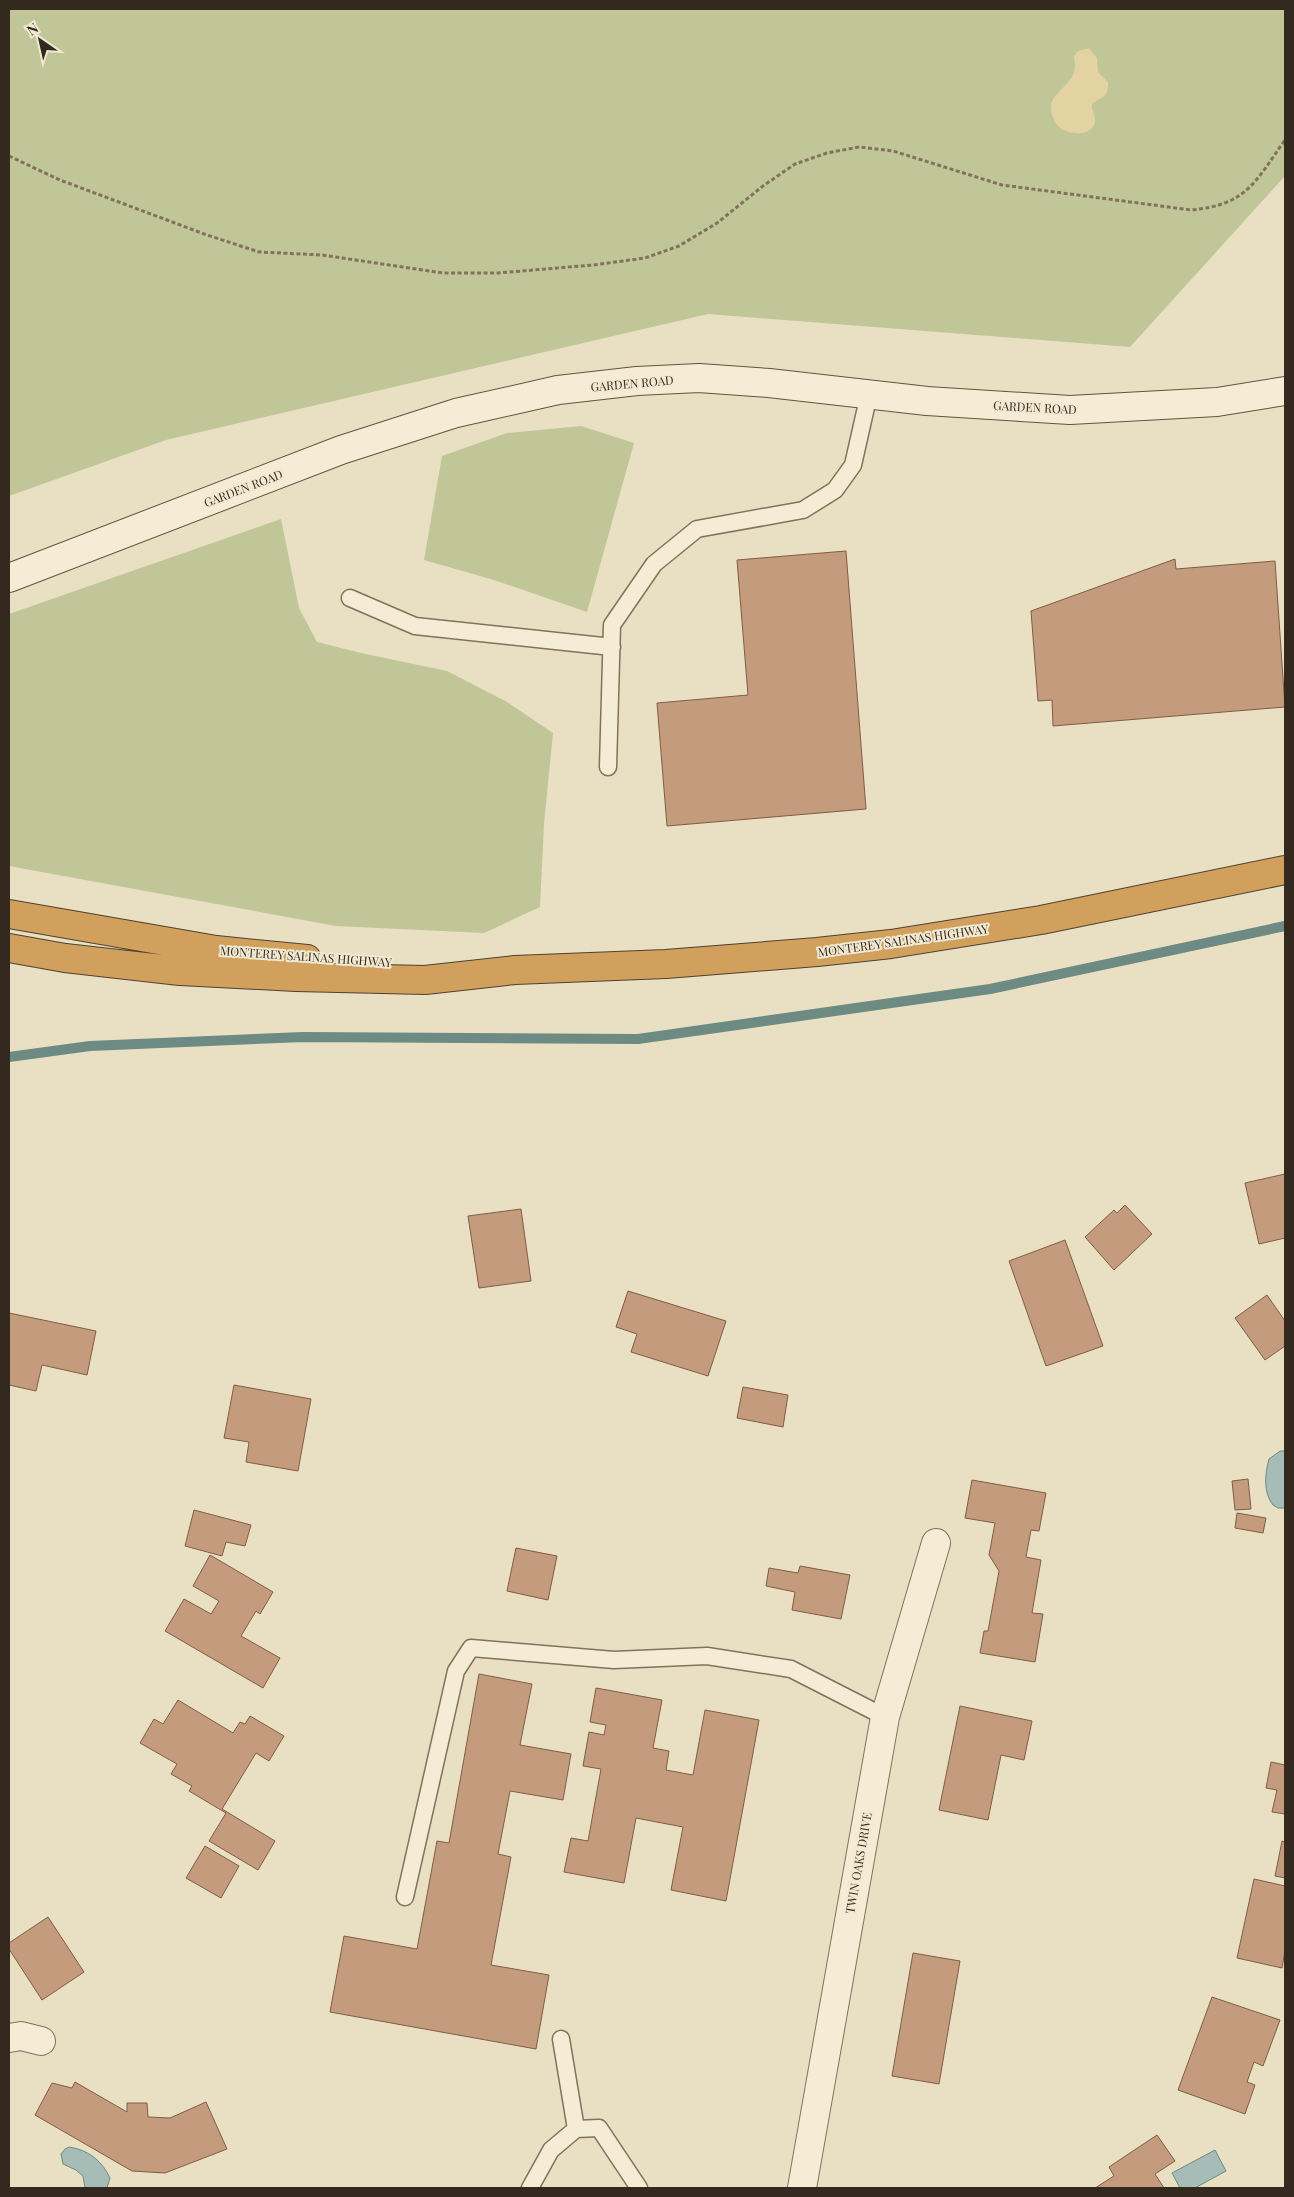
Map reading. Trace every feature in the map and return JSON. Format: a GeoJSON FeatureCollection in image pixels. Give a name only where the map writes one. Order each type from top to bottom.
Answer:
{"type":"FeatureCollection","features":[{"type":"Feature","properties":{"kind":"highway","name":"MONTEREY SALINAS HIGHWAY"},"geometry":{"type":"LineString","coordinates":[[9,948],[65,958],[180,971],[296,977],[425,980],[515,970],[666,964],[891,944],[1040,920],[1285,870]]}},
{"type":"Feature","properties":{"kind":"highway","name":"MONTEREY SALINAS HIGHWAY"},"geometry":{"type":"LineString","coordinates":[[9,914],[216,950],[289,958],[515,970]]}},
{"type":"Feature","properties":{"kind":"street","name":"GARDEN ROAD"},"geometry":{"type":"LineString","coordinates":[[9,578],[342,450],[456,413],[558,390],[637,381],[699,378],[927,401],[1070,410],[1217,402],[1285,391]]}},
{"type":"Feature","properties":{"kind":"street","name":"TWIN OAKS DRIVE"},"geometry":{"type":"LineString","coordinates":[[802,2188],[885,1717],[936,1543]]}},
{"type":"Feature","properties":{"kind":"street"},"geometry":{"type":"LineString","coordinates":[[9,2038],[21,2036],[41,2041]]}},
{"type":"Feature","properties":{"kind":"lane"},"geometry":{"type":"LineString","coordinates":[[608,767],[612,625],[654,564],[697,529],[803,510],[835,490],[853,466],[869,394]]}},
{"type":"Feature","properties":{"kind":"lane"},"geometry":{"type":"LineString","coordinates":[[350,598],[415,626],[612,647]]}},
{"type":"Feature","properties":{"kind":"lane"},"geometry":{"type":"LineString","coordinates":[[405,1897],[456,1671],[471,1648],[614,1660],[707,1656],[791,1669],[885,1717]]}},
{"type":"Feature","properties":{"kind":"lane"},"geometry":{"type":"LineString","coordinates":[[561,2039],[576,2129]]}},
{"type":"Feature","properties":{"kind":"lane"},"geometry":{"type":"LineString","coordinates":[[530,2188],[551,2150],[576,2129],[598,2128],[639,2188]]}},
{"type":"Feature","properties":{"kind":"path"},"geometry":{"type":"LineString","coordinates":[[9,156],[69,183],[207,235],[259,252],[322,255],[443,273],[498,273],[593,265],[645,258],[679,246],[717,223],[763,186],[795,164],[827,153],[860,148],[893,151],[1002,185],[1191,210],[1225,204],[1240,196],[1253,184],[1285,140]]}},
{"type":"Feature","properties":{"kind":"green space"},"geometry":{"type":"Polygon","coordinates":[[[9,9],[1285,9],[1285,176],[1130,347],[708,314],[166,440],[9,496],[9,9]]]}},
{"type":"Feature","properties":{"kind":"green space"},"geometry":{"type":"Polygon","coordinates":[[[581,426],[634,443],[587,612],[494,580],[424,560],[442,456],[507,433],[581,426]]]}},
{"type":"Feature","properties":{"kind":"green space"},"geometry":{"type":"Polygon","coordinates":[[[281,519],[299,608],[317,642],[447,671],[507,702],[553,733],[544,824],[540,907],[484,933],[336,926],[9,866],[9,614],[281,519]]]}},
{"type":"Feature","properties":{"kind":"sand"},"geometry":{"type":"Polygon","coordinates":[[[1089,48],[1097,58],[1098,72],[1108,82],[1108,88],[1104,96],[1092,104],[1095,119],[1093,127],[1086,132],[1073,133],[1063,130],[1057,125],[1051,110],[1051,104],[1073,75],[1075,68],[1074,56],[1078,51],[1089,48]]]}},
{"type":"Feature","properties":{"kind":"water"},"geometry":{"type":"Polygon","coordinates":[[[1280,1451],[1285,1451],[1285,1508],[1278,1508],[1273,1505],[1266,1489],[1269,1459],[1280,1451]]]}},
{"type":"Feature","properties":{"kind":"water"},"geometry":{"type":"Polygon","coordinates":[[[69,2147],[89,2154],[103,2166],[110,2178],[107,2188],[85,2188],[83,2176],[76,2170],[63,2164],[61,2154],[69,2147]]]}},
{"type":"Feature","properties":{"kind":"water"},"geometry":{"type":"Polygon","coordinates":[[[1215,2150],[1226,2171],[1195,2188],[1180,2188],[1172,2173],[1215,2150]]]}},
{"type":"Feature","properties":{"kind":"building"},"geometry":{"type":"Polygon","coordinates":[[[846,551],[866,809],[667,826],[657,703],[748,695],[737,560],[846,551]]]}},
{"type":"Feature","properties":{"kind":"building"},"geometry":{"type":"Polygon","coordinates":[[[1175,559],[1176,569],[1275,561],[1285,707],[1053,726],[1052,700],[1038,701],[1031,611],[1175,559]]]}},
{"type":"Feature","properties":{"kind":"building"},"geometry":{"type":"Polygon","coordinates":[[[1285,1174],[1285,1238],[1259,1244],[1245,1183],[1285,1174]]]}},
{"type":"Feature","properties":{"kind":"building"},"geometry":{"type":"Polygon","coordinates":[[[1125,1205],[1152,1234],[1114,1270],[1085,1237],[1114,1210],[1117,1213],[1125,1205]]]}},
{"type":"Feature","properties":{"kind":"building"},"geometry":{"type":"Polygon","coordinates":[[[521,1209],[531,1281],[479,1288],[468,1216],[521,1209]]]}},
{"type":"Feature","properties":{"kind":"building"},"geometry":{"type":"Polygon","coordinates":[[[1065,1240],[1103,1346],[1046,1366],[1009,1261],[1065,1240]]]}},
{"type":"Feature","properties":{"kind":"building"},"geometry":{"type":"Polygon","coordinates":[[[628,1291],[726,1321],[708,1376],[631,1352],[637,1334],[616,1327],[628,1291]]]}},
{"type":"Feature","properties":{"kind":"building"},"geometry":{"type":"Polygon","coordinates":[[[1267,1295],[1285,1321],[1285,1346],[1265,1360],[1235,1318],[1267,1295]]]}},
{"type":"Feature","properties":{"kind":"building"},"geometry":{"type":"Polygon","coordinates":[[[9,1313],[96,1331],[87,1375],[42,1365],[36,1391],[9,1385],[9,1313]]]}},
{"type":"Feature","properties":{"kind":"building"},"geometry":{"type":"Polygon","coordinates":[[[234,1385],[311,1399],[298,1471],[246,1462],[249,1442],[224,1438],[234,1385]]]}},
{"type":"Feature","properties":{"kind":"building"},"geometry":{"type":"Polygon","coordinates":[[[743,1387],[788,1395],[783,1427],[737,1418],[743,1387]]]}},
{"type":"Feature","properties":{"kind":"building"},"geometry":{"type":"Polygon","coordinates":[[[1248,1479],[1251,1509],[1235,1510],[1232,1481],[1248,1479]]]}},
{"type":"Feature","properties":{"kind":"building"},"geometry":{"type":"Polygon","coordinates":[[[972,1480],[1046,1493],[1039,1531],[1031,1530],[1026,1557],[1041,1560],[1032,1613],[1043,1614],[1035,1662],[980,1653],[984,1631],[988,1631],[999,1571],[989,1555],[995,1523],[965,1518],[972,1480]]]}},
{"type":"Feature","properties":{"kind":"building"},"geometry":{"type":"Polygon","coordinates":[[[194,1510],[251,1525],[245,1546],[226,1542],[222,1556],[185,1546],[194,1510]]]}},
{"type":"Feature","properties":{"kind":"building"},"geometry":{"type":"Polygon","coordinates":[[[1237,1513],[1266,1518],[1263,1533],[1235,1528],[1237,1513]]]}},
{"type":"Feature","properties":{"kind":"building"},"geometry":{"type":"Polygon","coordinates":[[[516,1548],[557,1556],[548,1600],[507,1591],[516,1548]]]}},
{"type":"Feature","properties":{"kind":"building"},"geometry":{"type":"Polygon","coordinates":[[[210,1555],[273,1592],[260,1614],[256,1611],[241,1636],[280,1658],[263,1688],[165,1631],[184,1599],[211,1614],[219,1601],[193,1586],[210,1555]]]}},
{"type":"Feature","properties":{"kind":"building"},"geometry":{"type":"Polygon","coordinates":[[[800,1566],[850,1575],[841,1619],[792,1610],[795,1592],[766,1586],[769,1568],[798,1573],[800,1566]]]}},
{"type":"Feature","properties":{"kind":"building"},"geometry":{"type":"Polygon","coordinates":[[[479,1674],[532,1684],[520,1745],[571,1754],[563,1800],[510,1791],[498,1854],[511,1857],[491,1965],[549,1975],[536,2049],[330,2012],[344,1936],[417,1949],[437,1841],[449,1843],[479,1674]]]}},
{"type":"Feature","properties":{"kind":"building"},"geometry":{"type":"Polygon","coordinates":[[[596,1688],[662,1700],[653,1748],[669,1751],[666,1770],[693,1775],[705,1710],[759,1720],[726,1901],[671,1890],[683,1827],[636,1818],[624,1883],[564,1872],[571,1838],[588,1841],[601,1769],[583,1766],[589,1732],[604,1735],[606,1725],[590,1722],[596,1688]]]}},
{"type":"Feature","properties":{"kind":"building"},"geometry":{"type":"Polygon","coordinates":[[[178,1700],[233,1733],[240,1722],[245,1724],[250,1716],[284,1736],[269,1761],[256,1753],[222,1809],[275,1841],[258,1870],[209,1841],[226,1813],[189,1791],[192,1786],[171,1774],[177,1764],[140,1743],[154,1719],[163,1724],[178,1700]]]}},
{"type":"Feature","properties":{"kind":"building"},"geometry":{"type":"Polygon","coordinates":[[[960,1706],[1032,1721],[1024,1760],[1001,1755],[988,1820],[939,1810],[960,1706]]]}},
{"type":"Feature","properties":{"kind":"building"},"geometry":{"type":"Polygon","coordinates":[[[1271,1762],[1285,1765],[1285,1814],[1272,1812],[1277,1790],[1266,1788],[1271,1762]]]}},
{"type":"Feature","properties":{"kind":"building"},"geometry":{"type":"Polygon","coordinates":[[[1282,1841],[1285,1842],[1285,1878],[1275,1876],[1282,1841]]]}},
{"type":"Feature","properties":{"kind":"building"},"geometry":{"type":"Polygon","coordinates":[[[205,1846],[239,1866],[221,1898],[186,1878],[205,1846]]]}},
{"type":"Feature","properties":{"kind":"building"},"geometry":{"type":"Polygon","coordinates":[[[1254,1879],[1285,1886],[1285,1951],[1282,1968],[1237,1958],[1254,1879]]]}},
{"type":"Feature","properties":{"kind":"building"},"geometry":{"type":"Polygon","coordinates":[[[48,1917],[84,1972],[42,2000],[9,1949],[9,1943],[48,1917]]]}},
{"type":"Feature","properties":{"kind":"building"},"geometry":{"type":"Polygon","coordinates":[[[913,1953],[960,1961],[939,2084],[892,2076],[913,1953]]]}},
{"type":"Feature","properties":{"kind":"building"},"geometry":{"type":"Polygon","coordinates":[[[1212,1997],[1280,2020],[1263,2066],[1254,2062],[1247,2082],[1255,2085],[1245,2114],[1178,2090],[1212,1997]]]}},
{"type":"Feature","properties":{"kind":"building"},"geometry":{"type":"Polygon","coordinates":[[[75,2082],[127,2112],[127,2103],[147,2103],[148,2117],[170,2118],[206,2102],[227,2149],[165,2173],[132,2171],[35,2115],[52,2083],[72,2088],[75,2082]]]}},
{"type":"Feature","properties":{"kind":"building"},"geometry":{"type":"Polygon","coordinates":[[[1157,2135],[1175,2161],[1155,2174],[1164,2188],[1095,2188],[1114,2176],[1109,2167],[1157,2135]]]}},
{"type":"Feature","properties":{"kind":"waterway"},"geometry":{"type":"LineString","coordinates":[[9,1057],[90,1046],[303,1037],[638,1039],[990,989],[1285,926]]}}]}
